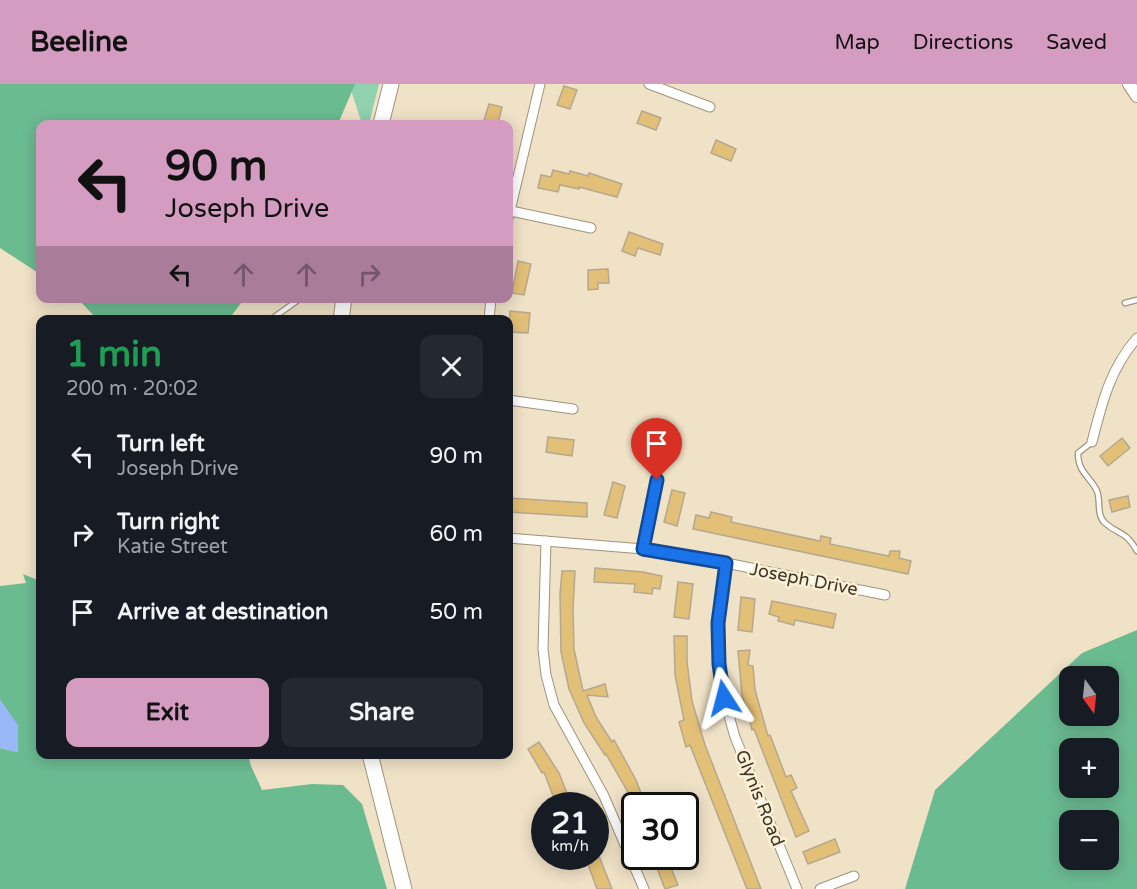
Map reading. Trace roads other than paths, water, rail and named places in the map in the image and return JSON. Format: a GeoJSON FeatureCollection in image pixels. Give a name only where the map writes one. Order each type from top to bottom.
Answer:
{"type":"FeatureCollection","features":[{"type":"Feature","properties":{"kind":"main road"},"geometry":{"type":"LineString","coordinates":[[382,120],[390,84]]}},
{"type":"Feature","properties":{"kind":"main road"},"geometry":{"type":"LineString","coordinates":[[371,759],[404,889]]}},
{"type":"Feature","properties":{"kind":"street"},"geometry":{"type":"LineString","coordinates":[[513,202],[540,84]]}},
{"type":"Feature","properties":{"kind":"street"},"geometry":{"type":"LineString","coordinates":[[649,84],[710,107]]}},
{"type":"Feature","properties":{"kind":"street"},"geometry":{"type":"LineString","coordinates":[[1129,84],[1137,96]]}},
{"type":"Feature","properties":{"kind":"street"},"geometry":{"type":"LineString","coordinates":[[513,215],[591,228]]}},
{"type":"Feature","properties":{"kind":"street"},"geometry":{"type":"LineString","coordinates":[[1092,442],[1105,392],[1122,355],[1137,338]]}},
{"type":"Feature","properties":{"kind":"street"},"geometry":{"type":"LineString","coordinates":[[513,401],[573,409]]}},
{"type":"Feature","properties":{"kind":"street"},"geometry":{"type":"LineString","coordinates":[[643,549],[657,480]]}},
{"type":"Feature","properties":{"kind":"street","name":"Joseph Drive"},"geometry":{"type":"LineString","coordinates":[[513,538],[643,549],[885,595]]}},
{"type":"Feature","properties":{"kind":"street"},"geometry":{"type":"LineString","coordinates":[[546,541],[543,649],[546,675],[554,705],[604,796],[644,889]]}},
{"type":"Feature","properties":{"kind":"street","name":"Glynis Road"},"geometry":{"type":"LineString","coordinates":[[726,563],[718,623],[719,664],[724,698],[735,737],[796,889]]}},
{"type":"Feature","properties":{"kind":"street"},"geometry":{"type":"LineString","coordinates":[[820,889],[854,876]]}},
{"type":"Feature","properties":{"kind":"lane"},"geometry":{"type":"LineString","coordinates":[[1125,303],[1137,300]]}},
{"type":"Feature","properties":{"kind":"lane"},"geometry":{"type":"LineString","coordinates":[[277,315],[294,303]]}},
{"type":"Feature","properties":{"kind":"lane"},"geometry":{"type":"LineString","coordinates":[[1092,442],[1078,453],[1078,463],[1096,490],[1104,522],[1131,540],[1137,551]]}},
{"type":"Feature","properties":{"kind":"water"},"geometry":{"type":"Polygon","coordinates":[[[0,700],[18,725],[18,752],[0,748],[0,700]]]}}]}
